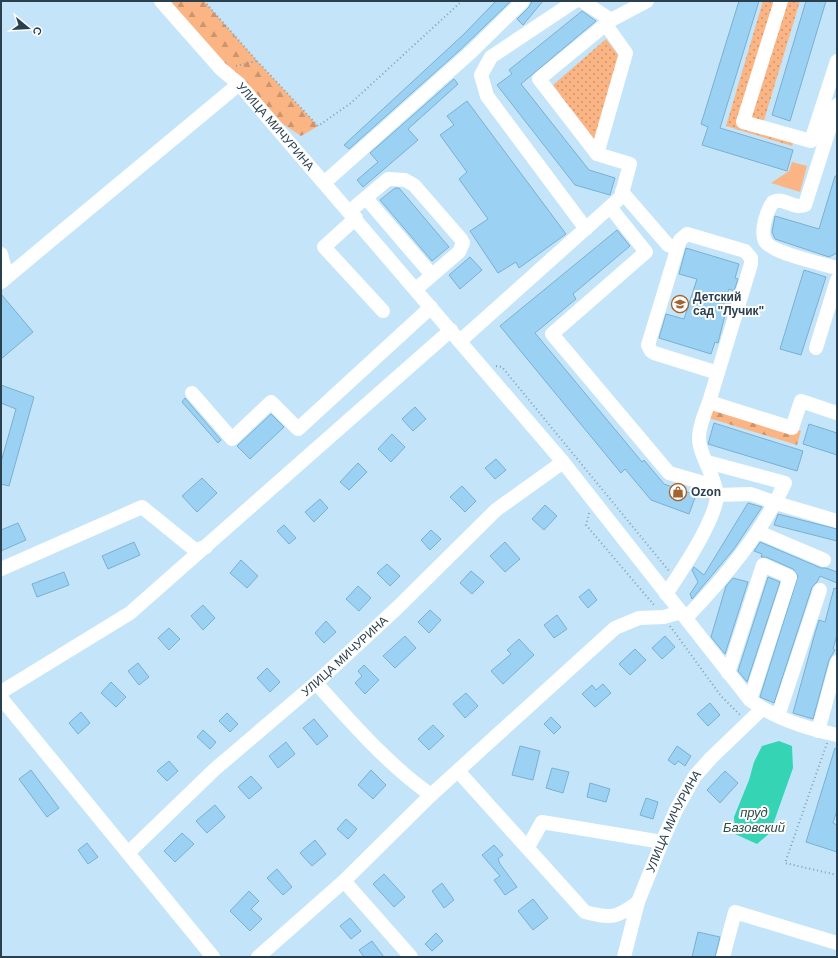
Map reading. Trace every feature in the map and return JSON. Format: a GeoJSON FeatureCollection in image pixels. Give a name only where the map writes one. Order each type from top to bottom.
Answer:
{"type":"FeatureCollection","features":[{"type":"Feature","properties":{"kind":"street"},"geometry":{"type":"LineString","coordinates":[[161,1],[221,69],[240,84]]}},
{"type":"Feature","properties":{"kind":"street"},"geometry":{"type":"LineString","coordinates":[[325,182],[471,52],[523,1]]}},
{"type":"Feature","properties":{"kind":"street"},"geometry":{"type":"LineString","coordinates":[[575,1],[491,57],[481,75],[487,96],[586,229]]}},
{"type":"Feature","properties":{"kind":"street"},"geometry":{"type":"LineString","coordinates":[[582,1],[608,22],[626,53],[597,154]]}},
{"type":"Feature","properties":{"kind":"street"},"geometry":{"type":"LineString","coordinates":[[1,692],[130,613],[456,336],[586,229],[621,197],[630,164],[597,154],[539,79],[608,22],[646,1]]}},
{"type":"Feature","properties":{"kind":"street"},"geometry":{"type":"LineString","coordinates":[[781,1],[743,122],[811,141],[833,89],[837,61]]}},
{"type":"Feature","properties":{"kind":"street","name":"УЛИЦА МИЧУРИНА"},"geometry":{"type":"LineString","coordinates":[[4,279],[240,84],[563,462],[750,700],[762,709],[835,739]]}},
{"type":"Feature","properties":{"kind":"street"},"geometry":{"type":"LineString","coordinates":[[837,105],[806,205],[798,206],[779,200],[773,202],[763,233],[765,241],[777,250],[837,268]]}},
{"type":"Feature","properties":{"kind":"street"},"geometry":{"type":"LineString","coordinates":[[383,311],[324,247],[366,198],[384,182],[391,178],[408,181],[420,191],[463,243],[459,252],[416,289]]}},
{"type":"Feature","properties":{"kind":"street"},"geometry":{"type":"LineString","coordinates":[[622,192],[668,245],[678,248]]}},
{"type":"Feature","properties":{"kind":"street"},"geometry":{"type":"LineString","coordinates":[[366,198],[432,275]]}},
{"type":"Feature","properties":{"kind":"street"},"geometry":{"type":"LineString","coordinates":[[610,207],[646,252],[552,334],[669,473],[716,490],[752,494],[776,503],[837,521]]}},
{"type":"Feature","properties":{"kind":"street"},"geometry":{"type":"LineString","coordinates":[[666,594],[683,570],[713,512],[716,490],[700,446],[699,436],[751,264],[751,258],[745,251],[692,234],[683,236],[678,248],[648,345],[654,353],[718,373]]}},
{"type":"Feature","properties":{"kind":"street"},"geometry":{"type":"LineString","coordinates":[[1,254],[4,279]]}},
{"type":"Feature","properties":{"kind":"street"},"geometry":{"type":"LineString","coordinates":[[816,348],[837,280]]}},
{"type":"Feature","properties":{"kind":"street"},"geometry":{"type":"LineString","coordinates":[[192,393],[232,439],[271,402],[298,429],[431,307]]}},
{"type":"Feature","properties":{"kind":"street"},"geometry":{"type":"LineString","coordinates":[[709,402],[792,428],[801,401],[837,413]]}},
{"type":"Feature","properties":{"kind":"street","name":"УЛИЦА МИЧУРИНА"},"geometry":{"type":"LineString","coordinates":[[128,853],[215,770],[316,683],[396,608],[496,510],[563,462]]}},
{"type":"Feature","properties":{"kind":"street"},"geometry":{"type":"LineString","coordinates":[[258,957],[344,881],[431,795],[615,628],[639,618],[684,615],[721,581],[758,532],[776,503],[785,483],[707,462]]}},
{"type":"Feature","properties":{"kind":"street"},"geometry":{"type":"LineString","coordinates":[[1,570],[142,507],[195,550],[206,547]]}},
{"type":"Feature","properties":{"kind":"street"},"geometry":{"type":"LineString","coordinates":[[758,532],[824,560]]}},
{"type":"Feature","properties":{"kind":"street"},"geometry":{"type":"LineString","coordinates":[[728,673],[763,565],[790,577],[750,700]]}},
{"type":"Feature","properties":{"kind":"street"},"geometry":{"type":"LineString","coordinates":[[778,716],[820,590]]}},
{"type":"Feature","properties":{"kind":"street"},"geometry":{"type":"LineString","coordinates":[[818,731],[837,662]]}},
{"type":"Feature","properties":{"kind":"street"},"geometry":{"type":"LineString","coordinates":[[316,683],[370,743],[415,784],[431,795]]}},
{"type":"Feature","properties":{"kind":"street"},"geometry":{"type":"LineString","coordinates":[[1,698],[214,957]]}},
{"type":"Feature","properties":{"kind":"street","name":"УЛИЦА МИЧУРИНА"},"geometry":{"type":"LineString","coordinates":[[624,957],[638,902],[662,842],[695,776],[711,758],[762,709]]}},
{"type":"Feature","properties":{"kind":"street"},"geometry":{"type":"LineString","coordinates":[[458,770],[585,912],[604,917],[622,914],[638,902]]}},
{"type":"Feature","properties":{"kind":"street"},"geometry":{"type":"LineString","coordinates":[[528,847],[542,822],[662,842]]}},
{"type":"Feature","properties":{"kind":"street"},"geometry":{"type":"LineString","coordinates":[[344,881],[411,957]]}},
{"type":"Feature","properties":{"kind":"street"},"geometry":{"type":"LineString","coordinates":[[723,957],[735,912],[837,943]]}},
{"type":"Feature","properties":{"kind":"path"},"geometry":{"type":"LineString","coordinates":[[204,1],[257,61],[318,126],[352,103],[462,1]]}},
{"type":"Feature","properties":{"kind":"path"},"geometry":{"type":"LineString","coordinates":[[221,69],[257,61]]}},
{"type":"Feature","properties":{"kind":"path"},"geometry":{"type":"LineString","coordinates":[[835,739],[827,742],[785,863],[837,876]]}},
{"type":"Feature","properties":{"kind":"green space"},"geometry":{"type":"Polygon","coordinates":[[[161,1],[204,1],[257,61],[318,126],[301,136],[280,122],[161,1]]]}},
{"type":"Feature","properties":{"kind":"green space"},"geometry":{"type":"Polygon","coordinates":[[[763,1],[800,1],[762,127],[795,137],[792,146],[726,126],[763,1]]]}},
{"type":"Feature","properties":{"kind":"green space"},"geometry":{"type":"Polygon","coordinates":[[[606,39],[621,59],[594,143],[553,85],[606,39]]]}},
{"type":"Feature","properties":{"kind":"green space"},"geometry":{"type":"Polygon","coordinates":[[[792,162],[807,166],[800,192],[771,183],[789,171],[792,162]]]}},
{"type":"Feature","properties":{"kind":"green space"},"geometry":{"type":"Polygon","coordinates":[[[713,403],[801,431],[797,445],[709,418],[713,403]]]}},
{"type":"Feature","properties":{"kind":"water","name":"пруд Базовский"},"geometry":{"type":"Polygon","coordinates":[[[779,741],[792,746],[793,768],[770,833],[757,844],[735,834],[734,817],[749,780],[754,762],[762,746],[779,741]]]}},
{"type":"Feature","properties":{"kind":"building"},"geometry":{"type":"Polygon","coordinates":[[[496,1],[511,1],[460,50],[349,149],[344,145],[464,34],[496,1]]]}},
{"type":"Feature","properties":{"kind":"building"},"geometry":{"type":"Polygon","coordinates":[[[532,1],[543,1],[523,25],[517,19],[529,7],[532,1]]]}},
{"type":"Feature","properties":{"kind":"building"},"geometry":{"type":"Polygon","coordinates":[[[739,1],[759,1],[720,128],[793,150],[787,171],[702,145],[708,127],[701,124],[739,1]]]}},
{"type":"Feature","properties":{"kind":"building"},"geometry":{"type":"Polygon","coordinates":[[[806,1],[826,1],[790,121],[772,115],[806,1]]]}},
{"type":"Feature","properties":{"kind":"building"},"geometry":{"type":"Polygon","coordinates":[[[582,11],[596,21],[521,84],[589,170],[615,178],[610,195],[575,185],[497,85],[512,74],[509,70],[582,11]]]}},
{"type":"Feature","properties":{"kind":"building"},"geometry":{"type":"Polygon","coordinates":[[[454,79],[458,84],[408,129],[418,140],[363,187],[357,180],[378,162],[370,153],[454,79]]]}},
{"type":"Feature","properties":{"kind":"building"},"geometry":{"type":"Polygon","coordinates":[[[467,101],[566,234],[519,268],[516,262],[498,273],[470,231],[488,219],[459,179],[467,172],[440,135],[454,125],[447,116],[467,101]]]}},
{"type":"Feature","properties":{"kind":"building"},"geometry":{"type":"Polygon","coordinates":[[[835,176],[837,176],[837,253],[829,257],[775,239],[772,232],[775,216],[819,229],[835,176]]]}},
{"type":"Feature","properties":{"kind":"building"},"geometry":{"type":"Polygon","coordinates":[[[395,188],[399,188],[449,247],[432,261],[380,200],[395,188]]]}},
{"type":"Feature","properties":{"kind":"building"},"geometry":{"type":"Polygon","coordinates":[[[617,230],[630,246],[573,294],[576,299],[535,333],[642,462],[644,460],[664,484],[696,495],[689,514],[651,500],[625,469],[621,473],[500,326],[617,230]]]}},
{"type":"Feature","properties":{"kind":"building"},"geometry":{"type":"Polygon","coordinates":[[[686,248],[739,264],[735,278],[738,279],[734,291],[729,289],[723,306],[727,307],[718,343],[715,342],[711,354],[659,338],[666,314],[684,319],[697,279],[679,274],[686,248]]]}},
{"type":"Feature","properties":{"kind":"building"},"geometry":{"type":"Polygon","coordinates":[[[470,257],[482,270],[460,289],[449,275],[470,257]]]}},
{"type":"Feature","properties":{"kind":"building"},"geometry":{"type":"Polygon","coordinates":[[[804,270],[826,277],[801,355],[780,349],[804,270]]]}},
{"type":"Feature","properties":{"kind":"building"},"geometry":{"type":"Polygon","coordinates":[[[1,294],[33,332],[1,359],[1,294]]]}},
{"type":"Feature","properties":{"kind":"building"},"geometry":{"type":"Polygon","coordinates":[[[1,385],[34,397],[9,486],[1,484],[1,462],[16,409],[1,403],[1,385]]]}},
{"type":"Feature","properties":{"kind":"building"},"geometry":{"type":"Polygon","coordinates":[[[185,398],[221,440],[218,443],[182,402],[185,398]]]}},
{"type":"Feature","properties":{"kind":"building"},"geometry":{"type":"Polygon","coordinates":[[[415,407],[426,419],[413,431],[402,419],[415,407]]]}},
{"type":"Feature","properties":{"kind":"building"},"geometry":{"type":"Polygon","coordinates":[[[271,414],[284,427],[250,459],[237,446],[271,414]]]}},
{"type":"Feature","properties":{"kind":"building"},"geometry":{"type":"Polygon","coordinates":[[[714,423],[803,451],[797,471],[708,444],[714,423]]]}},
{"type":"Feature","properties":{"kind":"building"},"geometry":{"type":"Polygon","coordinates":[[[809,424],[837,433],[837,455],[803,444],[809,424]]]}},
{"type":"Feature","properties":{"kind":"building"},"geometry":{"type":"Polygon","coordinates":[[[392,434],[405,447],[391,462],[378,449],[392,434]]]}},
{"type":"Feature","properties":{"kind":"building"},"geometry":{"type":"Polygon","coordinates":[[[496,459],[506,470],[495,479],[485,468],[496,459]]]}},
{"type":"Feature","properties":{"kind":"building"},"geometry":{"type":"Polygon","coordinates":[[[358,463],[367,472],[349,490],[340,482],[358,463]]]}},
{"type":"Feature","properties":{"kind":"building"},"geometry":{"type":"Polygon","coordinates":[[[202,478],[217,493],[197,512],[182,496],[202,478]]]}},
{"type":"Feature","properties":{"kind":"building"},"geometry":{"type":"Polygon","coordinates":[[[462,486],[476,501],[465,512],[450,497],[462,486]]]}},
{"type":"Feature","properties":{"kind":"building"},"geometry":{"type":"Polygon","coordinates":[[[320,499],[328,508],[314,522],[305,512],[320,499]]]}},
{"type":"Feature","properties":{"kind":"building"},"geometry":{"type":"Polygon","coordinates":[[[748,503],[762,507],[734,549],[692,599],[690,594],[698,582],[692,570],[694,567],[704,575],[748,503]]]}},
{"type":"Feature","properties":{"kind":"building"},"geometry":{"type":"Polygon","coordinates":[[[545,505],[557,516],[544,530],[532,519],[545,505]]]}},
{"type":"Feature","properties":{"kind":"building"},"geometry":{"type":"Polygon","coordinates":[[[778,514],[837,529],[837,541],[774,525],[778,514]]]}},
{"type":"Feature","properties":{"kind":"building"},"geometry":{"type":"Polygon","coordinates":[[[18,523],[26,540],[1,551],[1,530],[18,523]]]}},
{"type":"Feature","properties":{"kind":"building"},"geometry":{"type":"Polygon","coordinates":[[[284,525],[296,538],[289,544],[277,531],[284,525]]]}},
{"type":"Feature","properties":{"kind":"building"},"geometry":{"type":"Polygon","coordinates":[[[431,530],[441,539],[430,550],[421,540],[431,530]]]}},
{"type":"Feature","properties":{"kind":"building"},"geometry":{"type":"Polygon","coordinates":[[[134,542],[140,555],[108,569],[102,556],[134,542]]]}},
{"type":"Feature","properties":{"kind":"building"},"geometry":{"type":"Polygon","coordinates":[[[505,542],[520,559],[505,572],[490,556],[505,542]]]}},
{"type":"Feature","properties":{"kind":"building"},"geometry":{"type":"Polygon","coordinates":[[[760,542],[821,568],[826,568],[837,572],[837,583],[820,576],[812,587],[774,703],[760,697],[798,576],[793,569],[766,557],[761,557],[762,554],[754,551],[760,542]]]}},
{"type":"Feature","properties":{"kind":"building"},"geometry":{"type":"Polygon","coordinates":[[[241,560],[258,576],[247,588],[230,573],[241,560]]]}},
{"type":"Feature","properties":{"kind":"building"},"geometry":{"type":"Polygon","coordinates":[[[387,564],[400,576],[390,586],[377,573],[387,564]]]}},
{"type":"Feature","properties":{"kind":"building"},"geometry":{"type":"Polygon","coordinates":[[[471,571],[484,582],[472,594],[460,583],[471,571]]]}},
{"type":"Feature","properties":{"kind":"building"},"geometry":{"type":"Polygon","coordinates":[[[64,572],[69,585],[37,597],[32,584],[64,572]]]}},
{"type":"Feature","properties":{"kind":"building"},"geometry":{"type":"Polygon","coordinates":[[[768,577],[780,582],[747,682],[738,671],[768,577]]]}},
{"type":"Feature","properties":{"kind":"building"},"geometry":{"type":"Polygon","coordinates":[[[733,578],[748,582],[725,654],[711,637],[726,586],[733,578]]]}},
{"type":"Feature","properties":{"kind":"building"},"geometry":{"type":"Polygon","coordinates":[[[358,586],[371,598],[359,611],[346,599],[358,586]]]}},
{"type":"Feature","properties":{"kind":"building"},"geometry":{"type":"Polygon","coordinates":[[[834,588],[837,589],[837,635],[833,649],[835,650],[829,660],[813,719],[793,713],[819,620],[825,622],[834,588]]]}},
{"type":"Feature","properties":{"kind":"building"},"geometry":{"type":"Polygon","coordinates":[[[589,589],[597,600],[588,608],[579,597],[589,589]]]}},
{"type":"Feature","properties":{"kind":"building"},"geometry":{"type":"Polygon","coordinates":[[[203,605],[215,618],[203,630],[191,616],[203,605]]]}},
{"type":"Feature","properties":{"kind":"building"},"geometry":{"type":"Polygon","coordinates":[[[430,610],[441,620],[429,633],[418,622],[430,610]]]}},
{"type":"Feature","properties":{"kind":"building"},"geometry":{"type":"Polygon","coordinates":[[[557,615],[567,629],[554,638],[544,625],[557,615]]]}},
{"type":"Feature","properties":{"kind":"building"},"geometry":{"type":"Polygon","coordinates":[[[326,621],[336,632],[324,643],[315,633],[326,621]]]}},
{"type":"Feature","properties":{"kind":"building"},"geometry":{"type":"Polygon","coordinates":[[[169,628],[180,639],[169,650],[158,638],[169,628]]]}},
{"type":"Feature","properties":{"kind":"building"},"geometry":{"type":"Polygon","coordinates":[[[405,636],[416,648],[395,668],[383,656],[405,636]]]}},
{"type":"Feature","properties":{"kind":"building"},"geometry":{"type":"Polygon","coordinates":[[[665,636],[675,647],[662,659],[652,648],[665,636]]]}},
{"type":"Feature","properties":{"kind":"building"},"geometry":{"type":"Polygon","coordinates":[[[519,639],[534,655],[503,684],[491,671],[511,654],[507,650],[519,639]]]}},
{"type":"Feature","properties":{"kind":"building"},"geometry":{"type":"Polygon","coordinates":[[[635,649],[646,660],[630,675],[619,664],[635,649]]]}},
{"type":"Feature","properties":{"kind":"building"},"geometry":{"type":"Polygon","coordinates":[[[138,663],[149,677],[139,685],[128,671],[138,663]]]}},
{"type":"Feature","properties":{"kind":"building"},"geometry":{"type":"Polygon","coordinates":[[[364,665],[379,680],[365,694],[355,683],[362,676],[358,671],[364,665]]]}},
{"type":"Feature","properties":{"kind":"building"},"geometry":{"type":"Polygon","coordinates":[[[267,668],[280,682],[270,692],[257,678],[267,668]]]}},
{"type":"Feature","properties":{"kind":"building"},"geometry":{"type":"Polygon","coordinates":[[[111,682],[126,697],[116,707],[101,693],[111,682]]]}},
{"type":"Feature","properties":{"kind":"building"},"geometry":{"type":"Polygon","coordinates":[[[603,684],[611,693],[595,707],[582,694],[592,685],[596,690],[603,684]]]}},
{"type":"Feature","properties":{"kind":"building"},"geometry":{"type":"Polygon","coordinates":[[[466,693],[478,706],[465,718],[453,704],[466,693]]]}},
{"type":"Feature","properties":{"kind":"building"},"geometry":{"type":"Polygon","coordinates":[[[710,703],[720,715],[708,726],[697,714],[710,703]]]}},
{"type":"Feature","properties":{"kind":"building"},"geometry":{"type":"Polygon","coordinates":[[[81,712],[90,723],[78,734],[69,723],[81,712]]]}},
{"type":"Feature","properties":{"kind":"building"},"geometry":{"type":"Polygon","coordinates":[[[227,713],[238,724],[230,732],[219,721],[227,713]]]}},
{"type":"Feature","properties":{"kind":"building"},"geometry":{"type":"Polygon","coordinates":[[[551,717],[561,727],[554,734],[544,724],[551,717]]]}},
{"type":"Feature","properties":{"kind":"building"},"geometry":{"type":"Polygon","coordinates":[[[314,719],[328,736],[317,745],[303,728],[314,719]]]}},
{"type":"Feature","properties":{"kind":"building"},"geometry":{"type":"Polygon","coordinates":[[[433,725],[444,736],[429,750],[418,739],[433,725]]]}},
{"type":"Feature","properties":{"kind":"building"},"geometry":{"type":"Polygon","coordinates":[[[203,730],[216,742],[210,749],[197,737],[203,730]]]}},
{"type":"Feature","properties":{"kind":"building"},"geometry":{"type":"Polygon","coordinates":[[[286,742],[295,754],[278,768],[269,756],[286,742]]]}},
{"type":"Feature","properties":{"kind":"building"},"geometry":{"type":"Polygon","coordinates":[[[520,746],[540,751],[533,780],[512,775],[520,746]]]}},
{"type":"Feature","properties":{"kind":"building"},"geometry":{"type":"Polygon","coordinates":[[[677,746],[691,756],[685,766],[678,761],[675,765],[668,760],[677,746]]]}},
{"type":"Feature","properties":{"kind":"building"},"geometry":{"type":"Polygon","coordinates":[[[835,748],[837,749],[837,810],[833,823],[837,825],[837,852],[806,842],[835,748]]]}},
{"type":"Feature","properties":{"kind":"building"},"geometry":{"type":"Polygon","coordinates":[[[169,761],[178,771],[167,781],[157,771],[169,761]]]}},
{"type":"Feature","properties":{"kind":"building"},"geometry":{"type":"Polygon","coordinates":[[[552,768],[569,772],[563,793],[546,788],[552,768]]]}},
{"type":"Feature","properties":{"kind":"building"},"geometry":{"type":"Polygon","coordinates":[[[31,770],[59,808],[47,817],[19,779],[31,770]]]}},
{"type":"Feature","properties":{"kind":"building"},"geometry":{"type":"Polygon","coordinates":[[[371,770],[386,785],[373,799],[358,785],[371,770]]]}},
{"type":"Feature","properties":{"kind":"building"},"geometry":{"type":"Polygon","coordinates":[[[725,771],[738,783],[720,803],[707,790],[725,771]]]}},
{"type":"Feature","properties":{"kind":"building"},"geometry":{"type":"Polygon","coordinates":[[[251,776],[262,788],[249,799],[238,787],[251,776]]]}},
{"type":"Feature","properties":{"kind":"building"},"geometry":{"type":"Polygon","coordinates":[[[590,783],[610,789],[606,802],[587,797],[590,783]]]}},
{"type":"Feature","properties":{"kind":"building"},"geometry":{"type":"Polygon","coordinates":[[[646,798],[658,802],[653,819],[640,815],[646,798]]]}},
{"type":"Feature","properties":{"kind":"building"},"geometry":{"type":"Polygon","coordinates":[[[215,805],[225,817],[207,833],[196,821],[215,805]]]}},
{"type":"Feature","properties":{"kind":"building"},"geometry":{"type":"Polygon","coordinates":[[[346,819],[357,829],[348,839],[337,829],[346,819]]]}},
{"type":"Feature","properties":{"kind":"building"},"geometry":{"type":"Polygon","coordinates":[[[182,833],[194,844],[175,862],[164,851],[182,833]]]}},
{"type":"Feature","properties":{"kind":"building"},"geometry":{"type":"Polygon","coordinates":[[[315,840],[326,854],[312,866],[300,853],[315,840]]]}},
{"type":"Feature","properties":{"kind":"building"},"geometry":{"type":"Polygon","coordinates":[[[87,843],[98,857],[88,864],[78,850],[87,843]]]}},
{"type":"Feature","properties":{"kind":"building"},"geometry":{"type":"Polygon","coordinates":[[[494,845],[503,855],[498,859],[500,864],[517,887],[505,895],[494,880],[500,876],[482,855],[494,845]]]}},
{"type":"Feature","properties":{"kind":"building"},"geometry":{"type":"Polygon","coordinates":[[[277,869],[292,887],[283,895],[267,878],[277,869]]]}},
{"type":"Feature","properties":{"kind":"building"},"geometry":{"type":"Polygon","coordinates":[[[384,874],[405,897],[394,907],[373,884],[384,874]]]}},
{"type":"Feature","properties":{"kind":"building"},"geometry":{"type":"Polygon","coordinates":[[[442,883],[454,900],[444,908],[432,891],[442,883]]]}},
{"type":"Feature","properties":{"kind":"building"},"geometry":{"type":"Polygon","coordinates":[[[249,891],[259,901],[251,909],[262,919],[250,931],[230,911],[249,891]]]}},
{"type":"Feature","properties":{"kind":"building"},"geometry":{"type":"Polygon","coordinates":[[[533,899],[548,918],[533,930],[518,911],[533,899]]]}},
{"type":"Feature","properties":{"kind":"building"},"geometry":{"type":"Polygon","coordinates":[[[350,918],[361,931],[351,939],[340,926],[350,918]]]}},
{"type":"Feature","properties":{"kind":"building"},"geometry":{"type":"Polygon","coordinates":[[[698,932],[720,937],[715,957],[692,957],[698,932]]]}},
{"type":"Feature","properties":{"kind":"building"},"geometry":{"type":"Polygon","coordinates":[[[436,933],[443,941],[432,951],[425,944],[436,933]]]}},
{"type":"Feature","properties":{"kind":"building"},"geometry":{"type":"Polygon","coordinates":[[[372,941],[384,957],[364,957],[359,950],[372,941]]]}},
{"type":"Feature","properties":{"kind":"place","name":"Детский сад \"Лучик\""},"geometry":{"type":"Point","coordinates":[680,304]}},
{"type":"Feature","properties":{"kind":"place","name":"Ozon"},"geometry":{"type":"Point","coordinates":[678,492]}}]}
